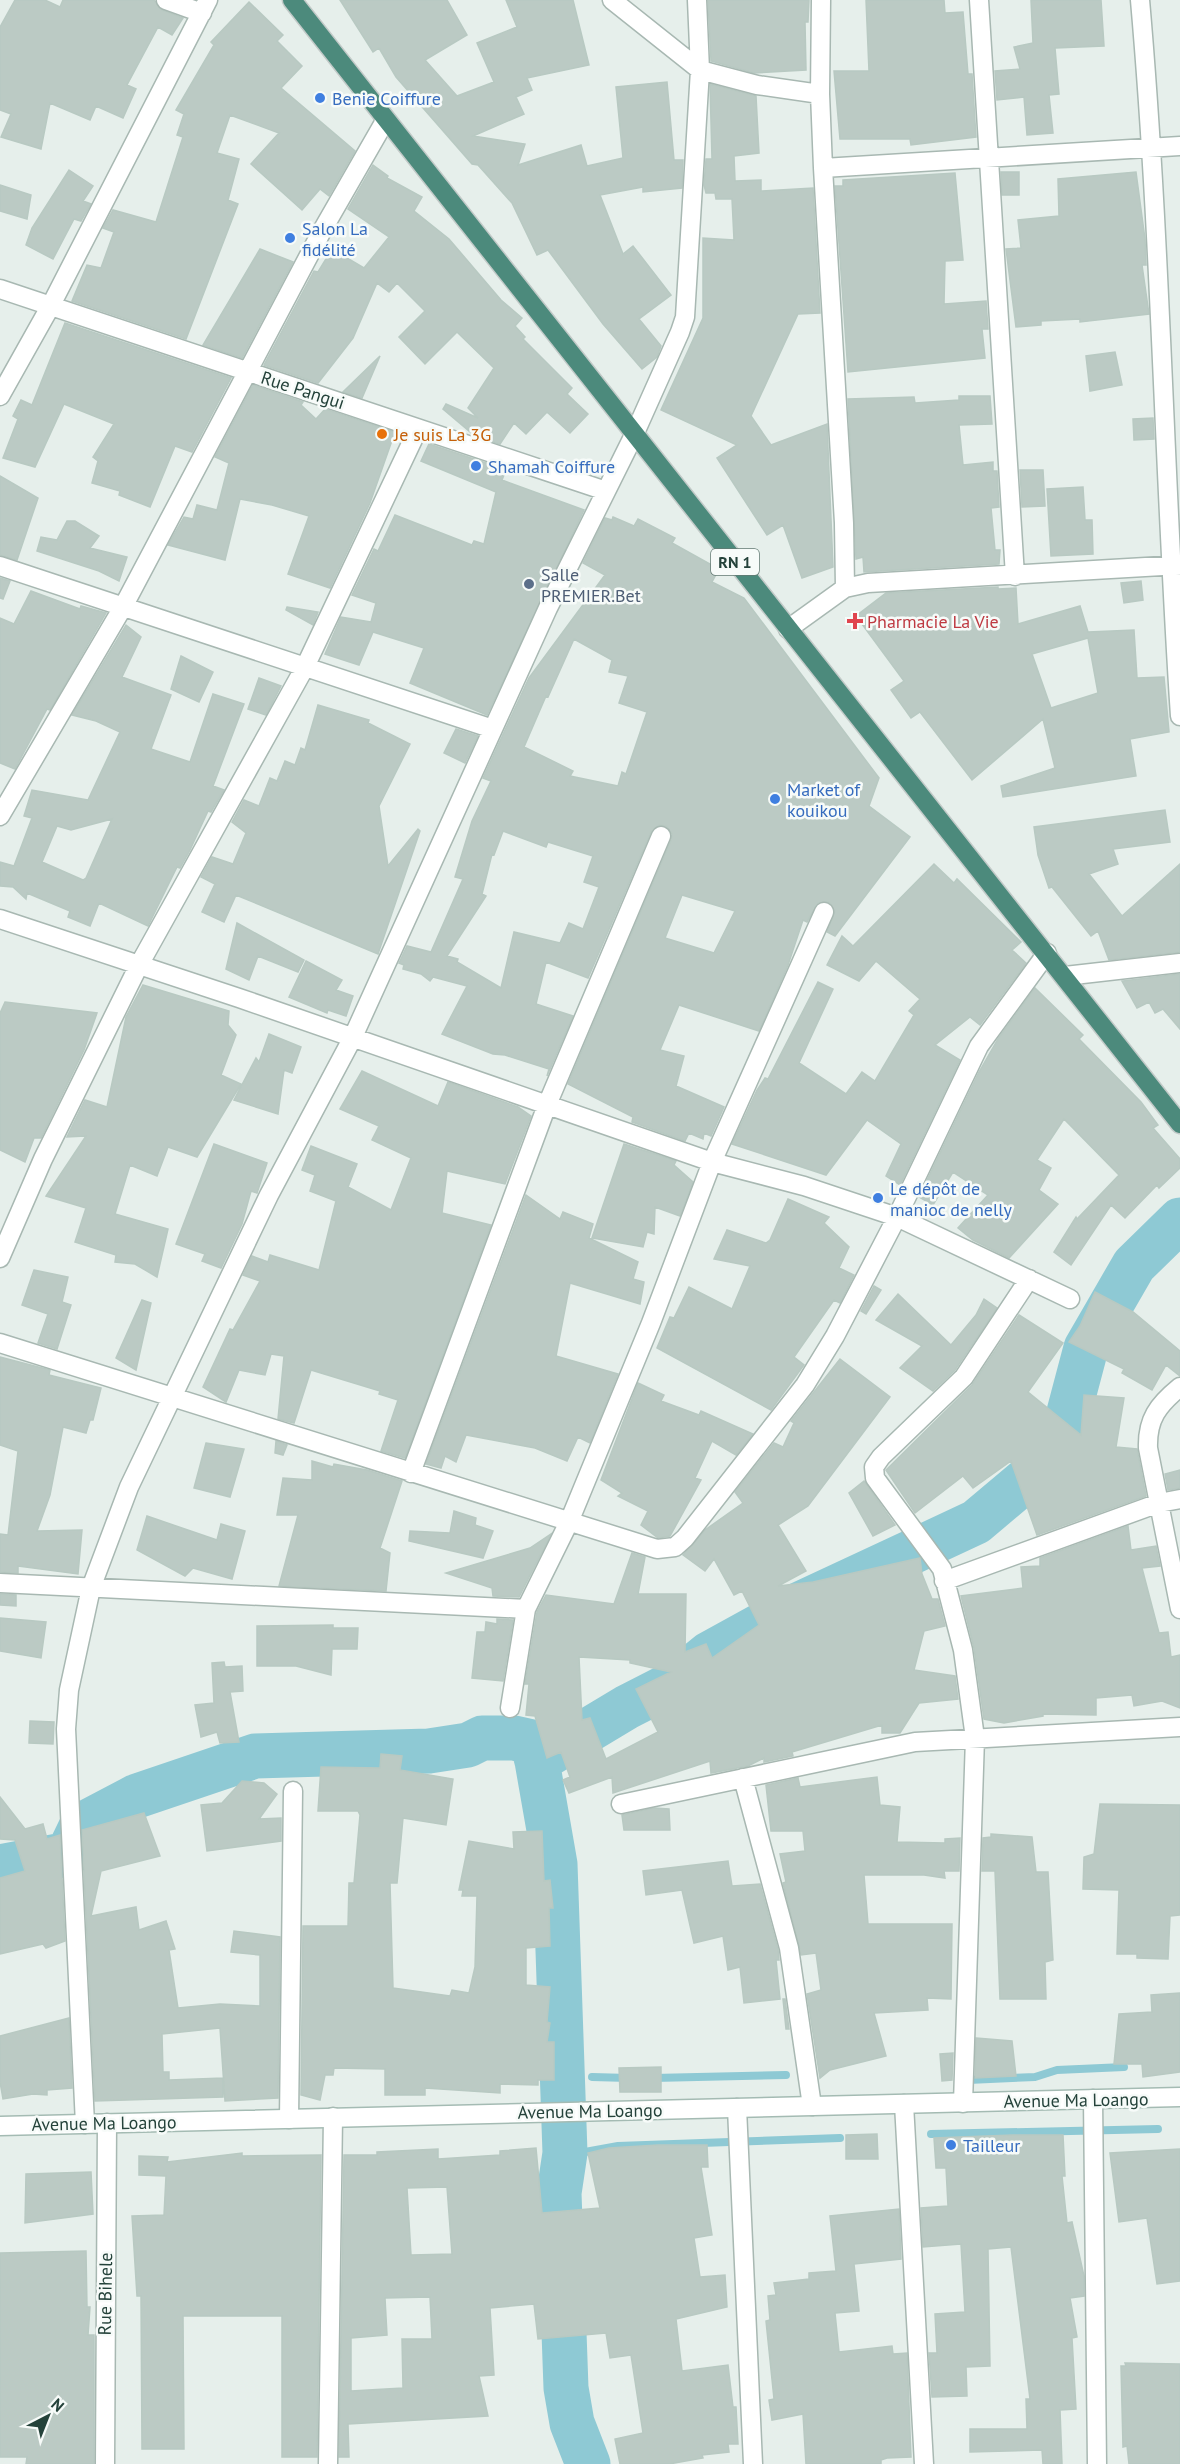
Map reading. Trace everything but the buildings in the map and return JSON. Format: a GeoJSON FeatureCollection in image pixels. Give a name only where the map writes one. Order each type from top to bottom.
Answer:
{"type":"FeatureCollection","features":[{"type":"Feature","properties":{"kind":"highway","name":"RN 1"},"geometry":{"type":"LineString","coordinates":[[291,0],[1180,1124]]}},
{"type":"Feature","properties":{"kind":"street"},"geometry":{"type":"LineString","coordinates":[[0,396],[50,307],[205,6],[166,0]]}},
{"type":"Feature","properties":{"kind":"street"},"geometry":{"type":"LineString","coordinates":[[612,0],[700,70],[757,84],[820,94]]}},
{"type":"Feature","properties":{"kind":"street"},"geometry":{"type":"LineString","coordinates":[[85,2124],[66,1729],[69,1690],[91,1588],[129,1487],[269,1195],[352,1039],[494,729],[634,435],[685,317],[700,70],[697,0]]}},
{"type":"Feature","properties":{"kind":"street"},"geometry":{"type":"LineString","coordinates":[[821,0],[820,94],[823,168],[844,523],[845,588]]}},
{"type":"Feature","properties":{"kind":"street"},"geometry":{"type":"LineString","coordinates":[[979,0],[1015,576]]}},
{"type":"Feature","properties":{"kind":"street"},"geometry":{"type":"LineString","coordinates":[[1140,0],[1153,147],[1175,565],[1180,716]]}},
{"type":"Feature","properties":{"kind":"street"},"geometry":{"type":"LineString","coordinates":[[0,816],[123,607],[323,229],[386,121]]}},
{"type":"Feature","properties":{"kind":"street"},"geometry":{"type":"LineString","coordinates":[[823,168],[1180,146]]}},
{"type":"Feature","properties":{"kind":"street","name":"Rue Pangui"},"geometry":{"type":"LineString","coordinates":[[0,290],[606,491]]}},
{"type":"Feature","properties":{"kind":"street"},"geometry":{"type":"LineString","coordinates":[[0,1257],[43,1160],[139,965],[305,667],[418,429]]}},
{"type":"Feature","properties":{"kind":"street"},"geometry":{"type":"LineString","coordinates":[[788,629],[845,588],[868,584],[1175,565]]}},
{"type":"Feature","properties":{"kind":"street"},"geometry":{"type":"LineString","coordinates":[[0,566],[494,729]]}},
{"type":"Feature","properties":{"kind":"street"},"geometry":{"type":"LineString","coordinates":[[411,1473],[547,1105],[661,836]]}},
{"type":"Feature","properties":{"kind":"street"},"geometry":{"type":"LineString","coordinates":[[510,1708],[526,1609],[569,1522],[651,1323],[712,1162],[824,912]]}},
{"type":"Feature","properties":{"kind":"street"},"geometry":{"type":"LineString","coordinates":[[0,919],[712,1162],[804,1186],[897,1217],[1070,1299]]}},
{"type":"Feature","properties":{"kind":"street"},"geometry":{"type":"LineString","coordinates":[[0,1343],[657,1549],[675,1546],[685,1538],[805,1385],[835,1336],[897,1217],[979,1046],[1047,953]]}},
{"type":"Feature","properties":{"kind":"street"},"geometry":{"type":"LineString","coordinates":[[1065,976],[1180,963]]}},
{"type":"Feature","properties":{"kind":"street"},"geometry":{"type":"LineString","coordinates":[[963,2103],[975,1738],[963,1650],[942,1569],[875,1478],[874,1467],[881,1457],[964,1377],[1029,1279]]}},
{"type":"Feature","properties":{"kind":"street"},"geometry":{"type":"LineString","coordinates":[[1180,1387],[1161,1402],[1151,1418],[1147,1434],[1180,1609]]}},
{"type":"Feature","properties":{"kind":"street"},"geometry":{"type":"LineString","coordinates":[[944,1581],[1159,1503],[1180,1499]]}},
{"type":"Feature","properties":{"kind":"street"},"geometry":{"type":"LineString","coordinates":[[0,1583],[526,1609]]}},
{"type":"Feature","properties":{"kind":"street"},"geometry":{"type":"LineString","coordinates":[[621,1804],[915,1742],[1180,1727]]}},
{"type":"Feature","properties":{"kind":"street"},"geometry":{"type":"LineString","coordinates":[[743,1778],[789,1948],[812,2106]]}},
{"type":"Feature","properties":{"kind":"street"},"geometry":{"type":"LineString","coordinates":[[289,2119],[293,1791]]}},
{"type":"Feature","properties":{"kind":"street","name":"Avenue Ma Loango"},"geometry":{"type":"LineString","coordinates":[[0,2126],[1180,2097]]}},
{"type":"Feature","properties":{"kind":"street"},"geometry":{"type":"LineString","coordinates":[[1093,2099],[1097,2464]]}},
{"type":"Feature","properties":{"kind":"street"},"geometry":{"type":"LineString","coordinates":[[904,2104],[924,2464]]}},
{"type":"Feature","properties":{"kind":"street"},"geometry":{"type":"LineString","coordinates":[[737,2108],[753,2464]]}},
{"type":"Feature","properties":{"kind":"street"},"geometry":{"type":"LineString","coordinates":[[328,2464],[333,2117]]}},
{"type":"Feature","properties":{"kind":"street","name":"Rue Bihele"},"geometry":{"type":"LineString","coordinates":[[105,2464],[107,2123]]}},
{"type":"Feature","properties":{"kind":"waterway"},"geometry":{"type":"LineString","coordinates":[[0,1867],[68,1854],[82,1825],[137,1796],[255,1756],[429,1751],[468,1745],[482,1738],[514,1738],[532,1742],[537,1761],[627,1707],[672,1684],[709,1654],[796,1606],[976,1522],[1033,1474],[1068,1416],[1086,1348],[1134,1265],[1180,1220]]}},
{"type":"Feature","properties":{"kind":"waterway"},"geometry":{"type":"LineString","coordinates":[[537,1761],[555,1864],[565,2153],[559,2193],[566,2388],[572,2423],[588,2464]]}},
{"type":"Feature","properties":{"kind":"waterway"},"geometry":{"type":"LineString","coordinates":[[968,2077],[968,2080],[1035,2077],[1057,2070],[1124,2067]]}},
{"type":"Feature","properties":{"kind":"waterway"},"geometry":{"type":"LineString","coordinates":[[653,2078],[786,2075]]}},
{"type":"Feature","properties":{"kind":"waterway"},"geometry":{"type":"LineString","coordinates":[[592,2077],[629,2078]]}},
{"type":"Feature","properties":{"kind":"waterway"},"geometry":{"type":"LineString","coordinates":[[931,2134],[1158,2129]]}},
{"type":"Feature","properties":{"kind":"waterway"},"geometry":{"type":"LineString","coordinates":[[574,2154],[618,2146],[840,2138]]}},
{"type":"Feature","properties":{"kind":"place","name":"Benie Coiffure"},"geometry":{"type":"Point","coordinates":[320,98]}},
{"type":"Feature","properties":{"kind":"place","name":"Salon La fidélité"},"geometry":{"type":"Point","coordinates":[290,238]}},
{"type":"Feature","properties":{"kind":"place","name":"Je suis La 3G"},"geometry":{"type":"Point","coordinates":[382,434]}},
{"type":"Feature","properties":{"kind":"place","name":"Shamah Coiffure"},"geometry":{"type":"Point","coordinates":[476,466]}},
{"type":"Feature","properties":{"kind":"place","name":"Salle PREMIER.Bet"},"geometry":{"type":"Point","coordinates":[529,584]}},
{"type":"Feature","properties":{"kind":"place","name":"Pharmacie La Vie"},"geometry":{"type":"Point","coordinates":[855,621]}},
{"type":"Feature","properties":{"kind":"place","name":"Market of kouikou"},"geometry":{"type":"Point","coordinates":[775,799]}},
{"type":"Feature","properties":{"kind":"place","name":"Le dépôt de manioc de nelly"},"geometry":{"type":"Point","coordinates":[878,1198]}},
{"type":"Feature","properties":{"kind":"place","name":"Tailleur"},"geometry":{"type":"Point","coordinates":[951,2145]}}]}
